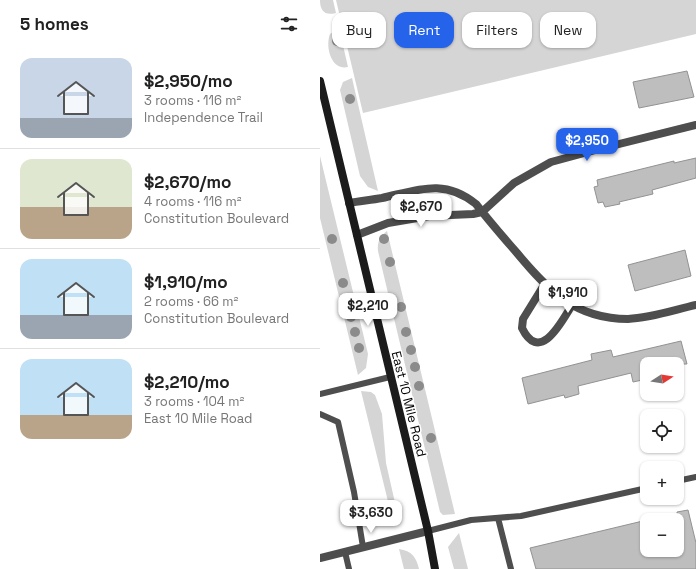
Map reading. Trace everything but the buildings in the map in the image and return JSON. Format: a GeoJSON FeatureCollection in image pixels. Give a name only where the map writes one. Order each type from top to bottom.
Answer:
{"type":"FeatureCollection","features":[{"type":"Feature","properties":{"kind":"main road","name":"East 10 Mile Road"},"geometry":{"type":"LineString","coordinates":[[320,81],[428,531],[434,569]]}},
{"type":"Feature","properties":{"kind":"street"},"geometry":{"type":"LineString","coordinates":[[357,235],[388,223],[429,216],[482,212],[514,183],[551,162],[599,148],[696,125]]}},
{"type":"Feature","properties":{"kind":"street"},"geometry":{"type":"LineString","coordinates":[[349,203],[382,198],[422,188],[451,190],[467,197],[482,212],[544,285],[572,305],[593,314],[627,319],[644,317],[696,305]]}},
{"type":"Feature","properties":{"kind":"street"},"geometry":{"type":"LineString","coordinates":[[544,285],[523,319],[522,328],[531,339],[540,341],[550,338],[572,305]]}},
{"type":"Feature","properties":{"kind":"street"},"geometry":{"type":"LineString","coordinates":[[320,558],[428,531]]}},
{"type":"Feature","properties":{"kind":"lane"},"geometry":{"type":"LineString","coordinates":[[320,394],[390,377]]}},
{"type":"Feature","properties":{"kind":"lane"},"geometry":{"type":"LineString","coordinates":[[320,414],[338,422],[354,492],[363,547]]}},
{"type":"Feature","properties":{"kind":"lane"},"geometry":{"type":"LineString","coordinates":[[684,480],[696,478]]}},
{"type":"Feature","properties":{"kind":"lane"},"geometry":{"type":"LineString","coordinates":[[428,531],[471,520],[521,516],[640,490]]}},
{"type":"Feature","properties":{"kind":"lane"},"geometry":{"type":"LineString","coordinates":[[498,518],[511,569]]}},
{"type":"Feature","properties":{"kind":"lane"},"geometry":{"type":"LineString","coordinates":[[345,552],[349,569]]}},
{"type":"Feature","properties":{"kind":"shaded area"},"geometry":{"type":"Polygon","coordinates":[[[320,0],[333,0],[336,12],[332,12],[332,14],[326,13],[321,7],[320,0]]]}},
{"type":"Feature","properties":{"kind":"shaded area"},"geometry":{"type":"Polygon","coordinates":[[[336,0],[696,0],[696,34],[363,113],[347,48],[386,48],[386,12],[339,12],[336,0]]]}},
{"type":"Feature","properties":{"kind":"shaded area"},"geometry":{"type":"Polygon","coordinates":[[[332,33],[332,48],[344,48],[348,67],[337,65],[331,57],[328,45],[330,34],[332,33]]]}},
{"type":"Feature","properties":{"kind":"shaded area"},"geometry":{"type":"Polygon","coordinates":[[[352,78],[378,191],[368,187],[360,176],[340,90],[343,82],[352,78]]]}},
{"type":"Feature","properties":{"kind":"shaded area"},"geometry":{"type":"Polygon","coordinates":[[[320,156],[368,354],[366,368],[358,375],[320,218],[320,156]]]}},
{"type":"Feature","properties":{"kind":"shaded area"},"geometry":{"type":"Polygon","coordinates":[[[387,231],[455,514],[443,515],[440,512],[378,251],[378,245],[382,235],[387,231]]]}},
{"type":"Feature","properties":{"kind":"shaded area"},"geometry":{"type":"Polygon","coordinates":[[[361,391],[371,392],[375,395],[382,414],[386,463],[398,516],[394,526],[361,391]]]}},
{"type":"Feature","properties":{"kind":"shaded area"},"geometry":{"type":"Polygon","coordinates":[[[459,533],[468,569],[454,569],[448,547],[459,533]]]}},
{"type":"Feature","properties":{"kind":"shaded area"},"geometry":{"type":"Polygon","coordinates":[[[399,549],[407,551],[413,555],[419,569],[404,569],[399,549]]]}}]}
